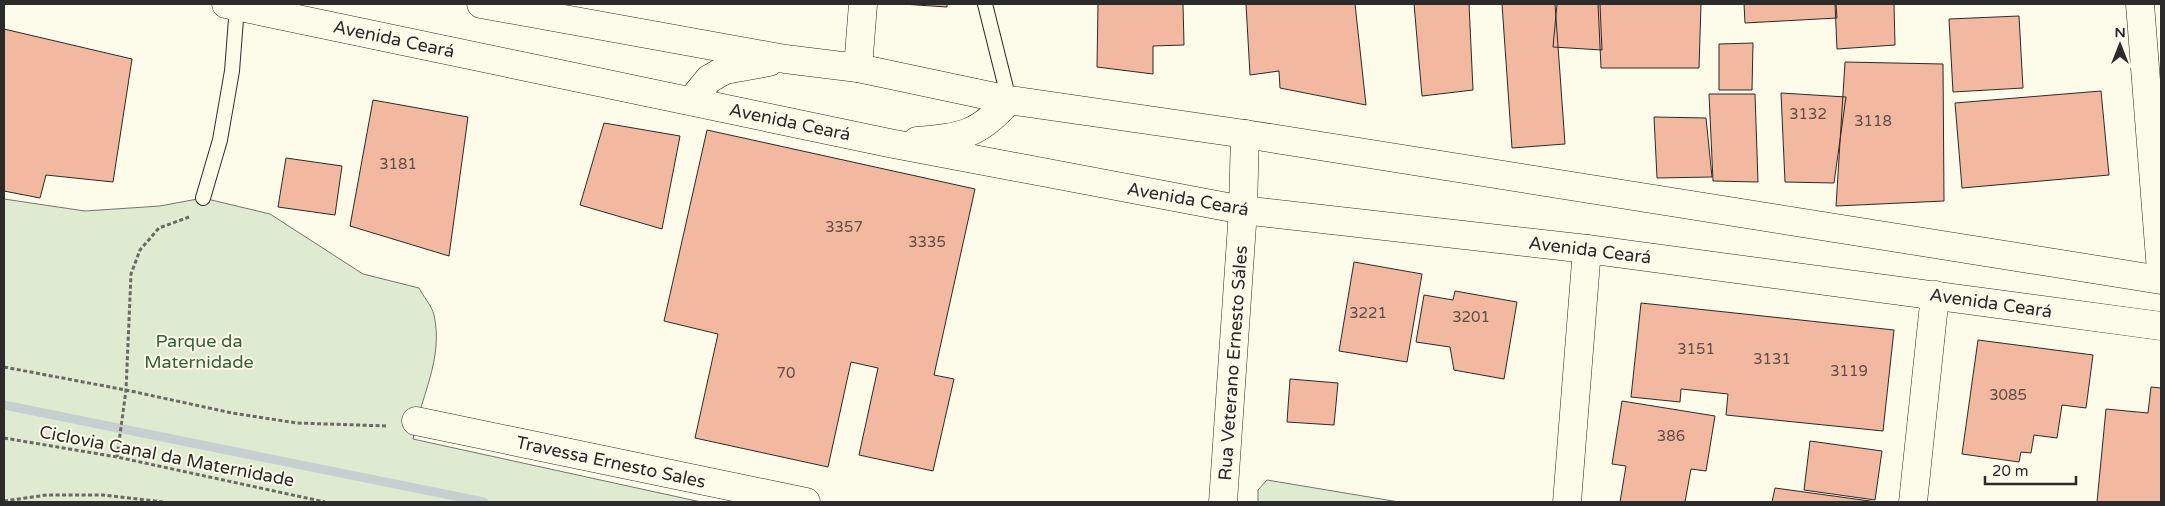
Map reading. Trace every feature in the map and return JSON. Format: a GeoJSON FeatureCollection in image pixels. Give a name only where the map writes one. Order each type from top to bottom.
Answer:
{"type":"FeatureCollection","features":[{"type":"Feature","properties":{"kind":"main road"},"geometry":{"type":"LineString","coordinates":[[482,4],[785,59],[858,68],[1009,100],[1245,134],[2161,280]]}},
{"type":"Feature","properties":{"kind":"main road"},"geometry":{"type":"LineString","coordinates":[[858,68],[863,4]]}},
{"type":"Feature","properties":{"kind":"main road"},"geometry":{"type":"LineString","coordinates":[[2140,4],[2161,271]]}},
{"type":"Feature","properties":{"kind":"main road","name":"Avenida Ceará"},"geometry":{"type":"LineString","coordinates":[[231,5],[888,143],[1243,210],[1587,249],[2161,326]]}},
{"type":"Feature","properties":{"kind":"main road"},"geometry":{"type":"LineString","coordinates":[[690,101],[709,79],[725,70],[785,59]]}},
{"type":"Feature","properties":{"kind":"main road"},"geometry":{"type":"LineString","coordinates":[[888,143],[956,136],[982,128],[992,120],[1009,100]]}},
{"type":"Feature","properties":{"kind":"main road","name":"Rua Veterano Ernesto Sáles"},"geometry":{"type":"LineString","coordinates":[[1223,502],[1243,210],[1245,134]]}},
{"type":"Feature","properties":{"kind":"main road"},"geometry":{"type":"LineString","coordinates":[[1567,502],[1587,249]]}},
{"type":"Feature","properties":{"kind":"main road"},"geometry":{"type":"LineString","coordinates":[[1913,502],[1935,295]]}},
{"type":"Feature","properties":{"kind":"main road","name":"Travessa Ernesto Sales"},"geometry":{"type":"LineString","coordinates":[[416,421],[806,502]]}},
{"type":"Feature","properties":{"kind":"lane"},"geometry":{"type":"LineString","coordinates":[[985,4],[1009,100]]}},
{"type":"Feature","properties":{"kind":"lane"},"geometry":{"type":"LineString","coordinates":[[202,198],[220,140],[232,71],[231,5]]}},
{"type":"Feature","properties":{"kind":"path"},"geometry":{"type":"LineString","coordinates":[[117,457],[126,390],[131,274],[140,250],[159,228],[189,217],[202,198]]}},
{"type":"Feature","properties":{"kind":"path"},"geometry":{"type":"LineString","coordinates":[[4,367],[126,390],[232,413],[297,423],[394,426],[416,421]]}},
{"type":"Feature","properties":{"kind":"path","name":"Ciclovia Canal da Maternidade"},"geometry":{"type":"LineString","coordinates":[[4,438],[117,457],[324,502]]}},
{"type":"Feature","properties":{"kind":"path"},"geometry":{"type":"LineString","coordinates":[[4,500],[47,495],[103,495],[162,502]]}},
{"type":"Feature","properties":{"kind":"green space","name":"Parque da Maternidade"},"geometry":{"type":"Polygon","coordinates":[[[203,198],[270,214],[363,274],[419,288],[434,315],[436,347],[434,363],[413,439],[701,502],[4,502],[4,199],[85,211],[160,206],[203,198]]]}},
{"type":"Feature","properties":{"kind":"green space"},"geometry":{"type":"Polygon","coordinates":[[[1267,480],[1399,502],[1258,502],[1258,490],[1267,480]]]}},
{"type":"Feature","properties":{"kind":"building"},"geometry":{"type":"Polygon","coordinates":[[[902,4],[947,4],[947,7],[902,4]]]}},
{"type":"Feature","properties":{"kind":"building"},"geometry":{"type":"Polygon","coordinates":[[[1098,4],[1183,4],[1184,45],[1153,46],[1153,74],[1097,67],[1098,4]]]}},
{"type":"Feature","properties":{"kind":"building"},"geometry":{"type":"Polygon","coordinates":[[[1246,4],[1355,4],[1366,105],[1280,88],[1279,71],[1250,75],[1246,4]]]}},
{"type":"Feature","properties":{"kind":"building"},"geometry":{"type":"Polygon","coordinates":[[[1414,4],[1469,4],[1473,90],[1422,96],[1414,4]]]}},
{"type":"Feature","properties":{"kind":"building"},"geometry":{"type":"Polygon","coordinates":[[[1502,4],[1555,4],[1565,144],[1512,148],[1502,4]]]}},
{"type":"Feature","properties":{"kind":"building"},"geometry":{"type":"Polygon","coordinates":[[[1557,4],[1600,4],[1602,50],[1553,47],[1557,4]]]}},
{"type":"Feature","properties":{"kind":"building"},"geometry":{"type":"Polygon","coordinates":[[[1598,4],[1701,4],[1699,68],[1601,68],[1598,4]]]}},
{"type":"Feature","properties":{"kind":"building"},"geometry":{"type":"Polygon","coordinates":[[[1744,4],[1836,4],[1837,18],[1745,23],[1744,4]]]}},
{"type":"Feature","properties":{"kind":"building"},"geometry":{"type":"Polygon","coordinates":[[[1835,4],[1894,4],[1895,45],[1837,49],[1835,4]]]}},
{"type":"Feature","properties":{"kind":"building"},"geometry":{"type":"Polygon","coordinates":[[[2019,16],[2023,88],[1953,92],[1949,19],[2019,16]]]}},
{"type":"Feature","properties":{"kind":"building"},"geometry":{"type":"Polygon","coordinates":[[[4,29],[132,59],[113,182],[46,175],[40,198],[4,191],[4,29]]]}},
{"type":"Feature","properties":{"kind":"building"},"geometry":{"type":"Polygon","coordinates":[[[1753,43],[1752,90],[1719,90],[1719,44],[1753,43]]]}},
{"type":"Feature","properties":{"kind":"building"},"geometry":{"type":"Polygon","coordinates":[[[1845,62],[1943,64],[1944,201],[1836,206],[1845,62]]]}},
{"type":"Feature","properties":{"kind":"building"},"geometry":{"type":"Polygon","coordinates":[[[2101,91],[2109,175],[1962,188],[1955,103],[2101,91]]]}},
{"type":"Feature","properties":{"kind":"building"},"geometry":{"type":"Polygon","coordinates":[[[1781,93],[1846,97],[1834,183],[1785,182],[1781,93]]]}},
{"type":"Feature","properties":{"kind":"building"},"geometry":{"type":"Polygon","coordinates":[[[1709,94],[1755,94],[1758,182],[1713,181],[1709,94]]]}},
{"type":"Feature","properties":{"kind":"building"},"geometry":{"type":"Polygon","coordinates":[[[373,100],[468,117],[449,256],[350,226],[373,100]]]}},
{"type":"Feature","properties":{"kind":"building"},"geometry":{"type":"Polygon","coordinates":[[[1654,117],[1706,118],[1712,177],[1657,178],[1654,117]]]}},
{"type":"Feature","properties":{"kind":"building"},"geometry":{"type":"Polygon","coordinates":[[[604,123],[680,136],[662,229],[580,205],[604,123]]]}},
{"type":"Feature","properties":{"kind":"building"},"geometry":{"type":"Polygon","coordinates":[[[707,130],[975,189],[934,375],[954,379],[933,471],[859,455],[878,368],[851,362],[828,467],[695,438],[718,334],[664,321],[707,130]]]}},
{"type":"Feature","properties":{"kind":"building"},"geometry":{"type":"Polygon","coordinates":[[[286,158],[342,166],[335,215],[278,207],[286,158]]]}},
{"type":"Feature","properties":{"kind":"building"},"geometry":{"type":"Polygon","coordinates":[[[1354,262],[1422,274],[1407,362],[1339,351],[1354,262]]]}},
{"type":"Feature","properties":{"kind":"building"},"geometry":{"type":"Polygon","coordinates":[[[1455,291],[1517,302],[1504,379],[1454,370],[1450,347],[1416,342],[1424,295],[1453,300],[1455,291]]]}},
{"type":"Feature","properties":{"kind":"building"},"geometry":{"type":"Polygon","coordinates":[[[1641,303],[1894,330],[1883,431],[1726,415],[1728,394],[1681,389],[1680,402],[1631,397],[1641,303]]]}},
{"type":"Feature","properties":{"kind":"building"},"geometry":{"type":"Polygon","coordinates":[[[1978,340],[2093,355],[2086,408],[2062,405],[2057,438],[2034,435],[2031,453],[2021,452],[2019,462],[1962,454],[1978,340]]]}},
{"type":"Feature","properties":{"kind":"building"},"geometry":{"type":"Polygon","coordinates":[[[1290,379],[1338,383],[1334,425],[1287,422],[1290,379]]]}},
{"type":"Feature","properties":{"kind":"building"},"geometry":{"type":"Polygon","coordinates":[[[2151,387],[2161,388],[2161,502],[2097,502],[2106,409],[2148,413],[2151,387]]]}},
{"type":"Feature","properties":{"kind":"building"},"geometry":{"type":"Polygon","coordinates":[[[1622,401],[1715,416],[1706,471],[1691,469],[1685,502],[1620,502],[1626,466],[1612,464],[1622,401]]]}},
{"type":"Feature","properties":{"kind":"building"},"geometry":{"type":"Polygon","coordinates":[[[1810,441],[1882,451],[1875,500],[1804,490],[1810,441]]]}},
{"type":"Feature","properties":{"kind":"building"},"geometry":{"type":"Polygon","coordinates":[[[1775,488],[1877,502],[1772,502],[1775,488]]]}},
{"type":"Feature","properties":{"kind":"waterway"},"geometry":{"type":"LineString","coordinates":[[4,405],[484,502]]}}]}
